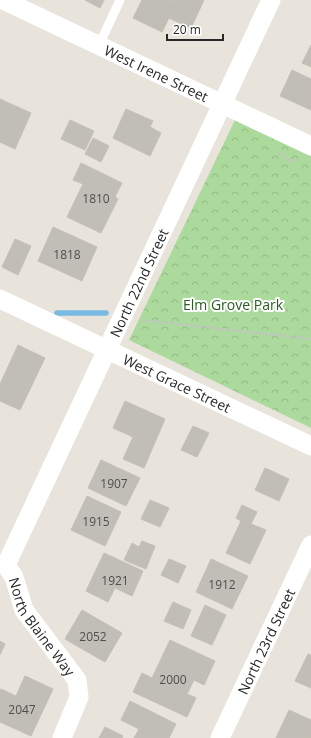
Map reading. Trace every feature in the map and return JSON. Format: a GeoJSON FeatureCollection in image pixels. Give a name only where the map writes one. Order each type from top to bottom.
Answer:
{"type":"FeatureCollection","features":[{"type":"Feature","properties":{"kind":"street","name":"West Irene Street"},"geometry":{"type":"LineString","coordinates":[[3,0],[311,146]]}},
{"type":"Feature","properties":{"kind":"street","name":"North 22nd Street"},"geometry":{"type":"LineString","coordinates":[[3,565],[107,350],[271,0]]}},
{"type":"Feature","properties":{"kind":"street","name":"West Grace Street"},"geometry":{"type":"LineString","coordinates":[[0,299],[311,446]]}},
{"type":"Feature","properties":{"kind":"street","name":"North 23rd Street"},"geometry":{"type":"LineString","coordinates":[[220,738],[311,545]]}},
{"type":"Feature","properties":{"kind":"street","name":"North Blaine Way"},"geometry":{"type":"LineString","coordinates":[[3,565],[14,577],[24,610],[77,680],[79,697],[62,738]]}},
{"type":"Feature","properties":{"kind":"lane"},"geometry":{"type":"LineString","coordinates":[[99,45],[120,0]]}},
{"type":"Feature","properties":{"kind":"path"},"geometry":{"type":"LineString","coordinates":[[136,319],[311,339]]}},
{"type":"Feature","properties":{"kind":"green space","name":"Elm Grove Park"},"geometry":{"type":"Polygon","coordinates":[[[235,120],[311,156],[311,428],[129,340],[235,120]]]}},
{"type":"Feature","properties":{"kind":"building"},"geometry":{"type":"Polygon","coordinates":[[[85,0],[104,0],[100,8],[85,0]]]}},
{"type":"Feature","properties":{"kind":"building"},"geometry":{"type":"Polygon","coordinates":[[[142,0],[204,0],[191,28],[169,18],[162,32],[133,18],[142,0]]]}},
{"type":"Feature","properties":{"kind":"building"},"geometry":{"type":"Polygon","coordinates":[[[311,45],[311,67],[302,63],[311,45]]]}},
{"type":"Feature","properties":{"kind":"building"},"geometry":{"type":"Polygon","coordinates":[[[292,70],[311,79],[311,110],[280,96],[292,70]]]}},
{"type":"Feature","properties":{"kind":"building"},"geometry":{"type":"Polygon","coordinates":[[[0,99],[31,113],[15,149],[0,142],[0,99]]]}},
{"type":"Feature","properties":{"kind":"building"},"geometry":{"type":"Polygon","coordinates":[[[126,109],[153,121],[150,127],[161,133],[150,156],[113,138],[126,109]]]}},
{"type":"Feature","properties":{"kind":"building"},"geometry":{"type":"Polygon","coordinates":[[[70,120],[94,131],[85,150],[61,139],[70,120]]]}},
{"type":"Feature","properties":{"kind":"building"},"geometry":{"type":"Polygon","coordinates":[[[93,138],[109,146],[101,162],[85,154],[93,138]]]}},
{"type":"Feature","properties":{"kind":"building"},"geometry":{"type":"Polygon","coordinates":[[[81,163],[122,183],[115,197],[118,199],[101,233],[67,217],[83,184],[73,180],[81,163]]]}},
{"type":"Feature","properties":{"kind":"building"},"geometry":{"type":"Polygon","coordinates":[[[53,227],[97,247],[82,281],[38,261],[53,227]]]}},
{"type":"Feature","properties":{"kind":"building"},"geometry":{"type":"Polygon","coordinates":[[[15,239],[31,246],[18,275],[2,267],[15,239]]]}},
{"type":"Feature","properties":{"kind":"building"},"geometry":{"type":"Polygon","coordinates":[[[18,345],[45,358],[20,410],[0,401],[0,384],[18,345]]]}},
{"type":"Feature","properties":{"kind":"building"},"geometry":{"type":"Polygon","coordinates":[[[125,401],[165,419],[144,468],[123,459],[133,437],[113,428],[125,401]]]}},
{"type":"Feature","properties":{"kind":"building"},"geometry":{"type":"Polygon","coordinates":[[[193,426],[209,433],[197,457],[181,450],[193,426]]]}},
{"type":"Feature","properties":{"kind":"building"},"geometry":{"type":"Polygon","coordinates":[[[101,460],[140,478],[126,506],[88,488],[101,460]]]}},
{"type":"Feature","properties":{"kind":"building"},"geometry":{"type":"Polygon","coordinates":[[[265,468],[289,479],[279,501],[255,490],[265,468]]]}},
{"type":"Feature","properties":{"kind":"building"},"geometry":{"type":"Polygon","coordinates":[[[87,496],[121,512],[105,546],[71,530],[87,496]]]}},
{"type":"Feature","properties":{"kind":"building"},"geometry":{"type":"Polygon","coordinates":[[[150,500],[169,508],[160,527],[141,519],[150,500]]]}},
{"type":"Feature","properties":{"kind":"building"},"geometry":{"type":"Polygon","coordinates":[[[242,505],[257,512],[251,524],[266,530],[250,564],[226,553],[241,521],[236,518],[242,505]]]}},
{"type":"Feature","properties":{"kind":"building"},"geometry":{"type":"Polygon","coordinates":[[[142,541],[155,546],[146,569],[124,560],[132,543],[139,547],[142,541]]]}},
{"type":"Feature","properties":{"kind":"building"},"geometry":{"type":"Polygon","coordinates":[[[104,553],[143,571],[132,596],[115,588],[108,602],[86,591],[104,553]]]}},
{"type":"Feature","properties":{"kind":"building"},"geometry":{"type":"Polygon","coordinates":[[[169,559],[186,566],[178,583],[161,575],[169,559]]]}},
{"type":"Feature","properties":{"kind":"building"},"geometry":{"type":"Polygon","coordinates":[[[211,559],[248,576],[232,609],[196,592],[211,559]]]}},
{"type":"Feature","properties":{"kind":"building"},"geometry":{"type":"Polygon","coordinates":[[[173,602],[191,610],[183,629],[164,621],[173,602]]]}},
{"type":"Feature","properties":{"kind":"building"},"geometry":{"type":"Polygon","coordinates":[[[205,605],[226,615],[212,645],[191,636],[205,605]]]}},
{"type":"Feature","properties":{"kind":"building"},"geometry":{"type":"Polygon","coordinates":[[[82,610],[122,633],[105,662],[65,639],[82,610]]]}},
{"type":"Feature","properties":{"kind":"building"},"geometry":{"type":"Polygon","coordinates":[[[170,640],[215,661],[204,685],[194,680],[187,694],[196,698],[187,717],[133,692],[142,673],[152,678],[170,640]]]}},
{"type":"Feature","properties":{"kind":"building"},"geometry":{"type":"Polygon","coordinates":[[[0,641],[5,644],[0,655],[0,641]]]}},
{"type":"Feature","properties":{"kind":"building"},"geometry":{"type":"Polygon","coordinates":[[[308,654],[311,655],[311,688],[295,681],[308,654]]]}},
{"type":"Feature","properties":{"kind":"building"},"geometry":{"type":"Polygon","coordinates":[[[25,676],[53,689],[31,736],[0,722],[1,689],[16,696],[25,676]]]}},
{"type":"Feature","properties":{"kind":"building"},"geometry":{"type":"Polygon","coordinates":[[[130,701],[176,724],[169,738],[134,738],[139,729],[121,720],[130,701]]]}},
{"type":"Feature","properties":{"kind":"building"},"geometry":{"type":"Polygon","coordinates":[[[289,710],[311,720],[311,738],[276,738],[289,710]]]}},
{"type":"Feature","properties":{"kind":"building"},"geometry":{"type":"Polygon","coordinates":[[[105,727],[123,736],[122,738],[99,738],[105,727]]]}},
{"type":"Feature","properties":{"kind":"waterway"},"geometry":{"type":"LineString","coordinates":[[57,313],[106,313]]}}]}
